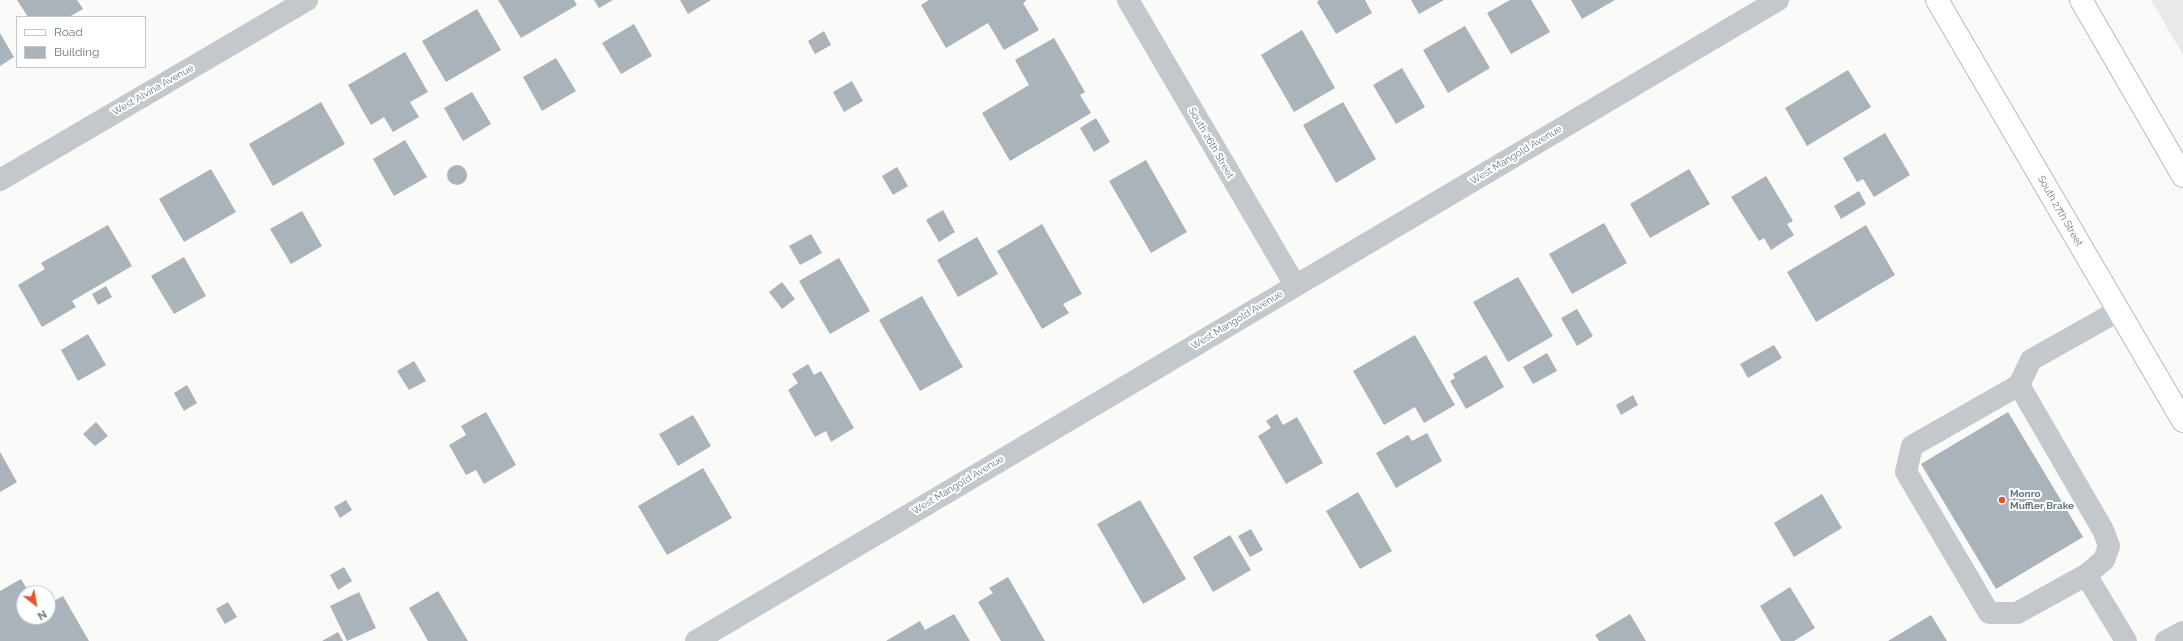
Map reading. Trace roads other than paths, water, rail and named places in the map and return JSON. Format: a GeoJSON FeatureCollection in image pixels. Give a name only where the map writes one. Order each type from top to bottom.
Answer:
{"type":"FeatureCollection","features":[{"type":"Feature","properties":{"kind":"main road","name":"South 27th Street"},"geometry":{"type":"LineString","coordinates":[[1937,0],[2183,421]]}},
{"type":"Feature","properties":{"kind":"main road"},"geometry":{"type":"LineString","coordinates":[[2080,0],[2183,176]]}},
{"type":"Feature","properties":{"kind":"street","name":"West Alvina Avenue"},"geometry":{"type":"LineString","coordinates":[[0,180],[307,0]]}},
{"type":"Feature","properties":{"kind":"street","name":"South 26th Street"},"geometry":{"type":"LineString","coordinates":[[1128,0],[1295,285]]}},
{"type":"Feature","properties":{"kind":"street","name":"West Mangold Avenue"},"geometry":{"type":"LineString","coordinates":[[696,641],[1778,0]]}},
{"type":"Feature","properties":{"kind":"street"},"geometry":{"type":"LineString","coordinates":[[2019,385],[2102,530],[2109,546],[2104,560],[2086,575],[2017,613],[1989,613],[1906,472],[1912,446],[2019,385],[2031,360],[2118,311]]}},
{"type":"Feature","properties":{"kind":"street"},"geometry":{"type":"LineString","coordinates":[[2086,575],[2126,641]]}},
{"type":"Feature","properties":{"kind":"street"},"geometry":{"type":"LineString","coordinates":[[2166,641],[2183,632]]}},
{"type":"Feature","properties":{"kind":"place","name":"Monro Muffler Brake"},"geometry":{"type":"Point","coordinates":[2002,500]}}]}
